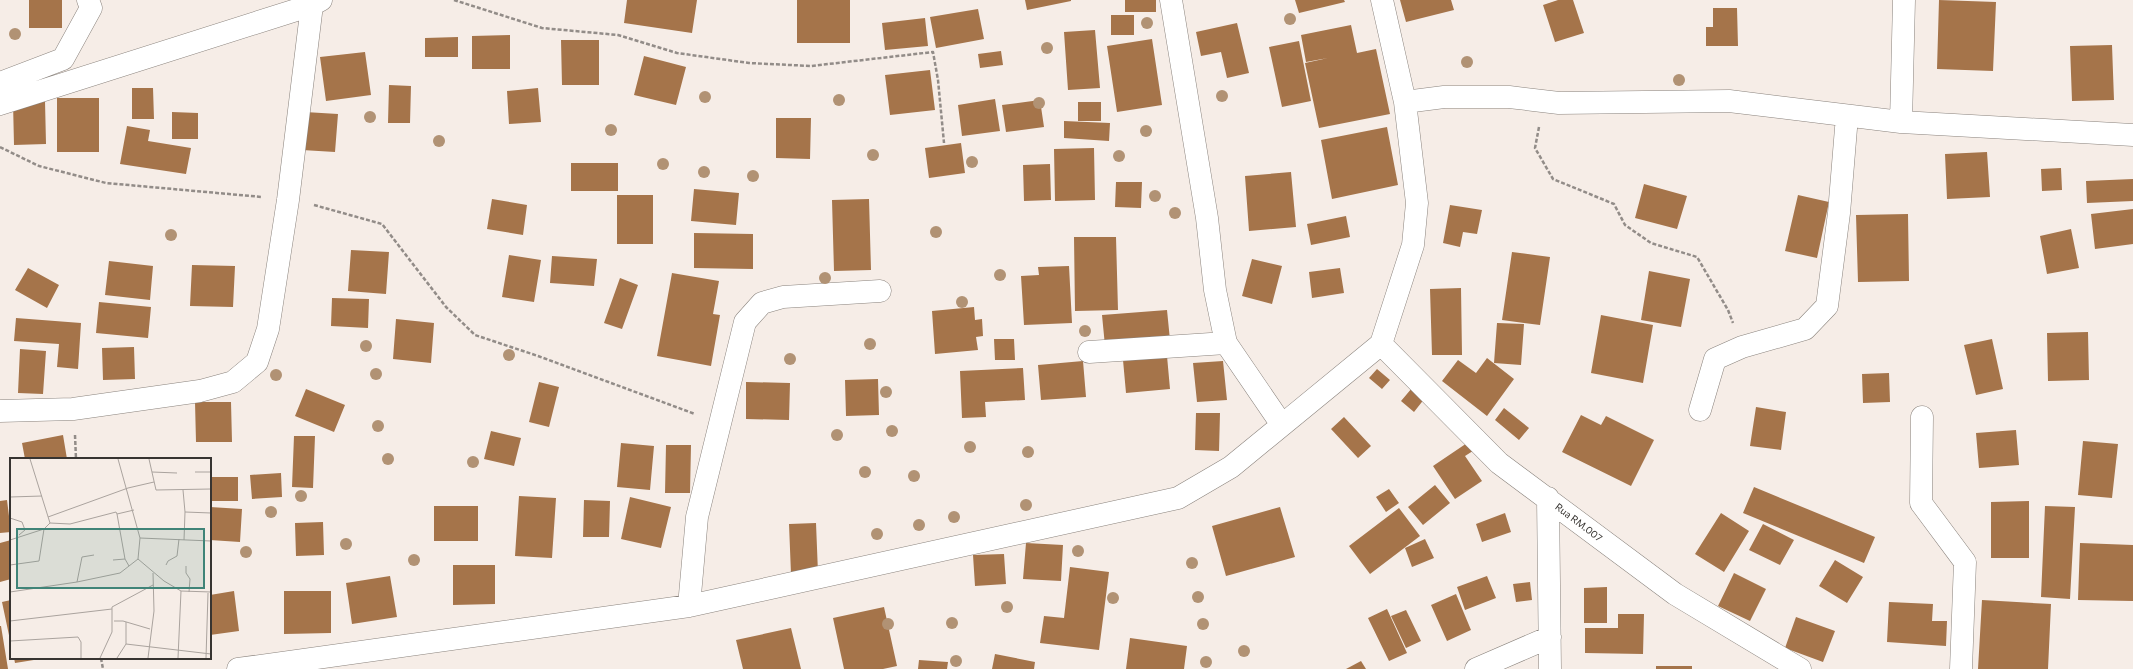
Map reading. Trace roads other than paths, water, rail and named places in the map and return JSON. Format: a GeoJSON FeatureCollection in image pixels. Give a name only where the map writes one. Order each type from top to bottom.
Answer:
{"type":"FeatureCollection","features":[{"type":"Feature","properties":{"kind":"street"},"geometry":{"type":"LineString","coordinates":[[0,84],[63,59],[91,8],[88,0]]}},
{"type":"Feature","properties":{"kind":"street"},"geometry":{"type":"LineString","coordinates":[[1171,0],[1216,290],[1226,343],[1282,425]]}},
{"type":"Feature","properties":{"kind":"street"},"geometry":{"type":"LineString","coordinates":[[238,669],[689,606],[1178,498],[1231,466],[1381,344],[1413,246],[1417,203],[1405,102],[1382,0]]}},
{"type":"Feature","properties":{"kind":"street"},"geometry":{"type":"LineString","coordinates":[[1901,122],[1904,0]]}},
{"type":"Feature","properties":{"kind":"street"},"geometry":{"type":"LineString","coordinates":[[0,104],[316,2],[268,329],[257,362],[233,382],[200,391],[73,409],[0,411]]}},
{"type":"Feature","properties":{"kind":"street"},"geometry":{"type":"LineString","coordinates":[[1405,102],[1444,97],[1509,97],[1559,103],[1729,101],[1901,122],[2133,135]]}},
{"type":"Feature","properties":{"kind":"street"},"geometry":{"type":"LineString","coordinates":[[1700,410],[1715,358],[1742,347],[1805,329],[1827,306],[1839,213],[1846,116]]}},
{"type":"Feature","properties":{"kind":"street"},"geometry":{"type":"LineString","coordinates":[[689,606],[697,516],[745,322],[762,302],[783,298],[880,291]]}},
{"type":"Feature","properties":{"kind":"street"},"geometry":{"type":"LineString","coordinates":[[1089,352],[1226,343]]}},
{"type":"Feature","properties":{"kind":"street","name":"Rua RM.007"},"geometry":{"type":"LineString","coordinates":[[1381,344],[1499,462],[1675,594],[1800,669]]}},
{"type":"Feature","properties":{"kind":"street"},"geometry":{"type":"LineString","coordinates":[[1922,417],[1921,503],[1965,562],[1961,669]]}},
{"type":"Feature","properties":{"kind":"street"},"geometry":{"type":"LineString","coordinates":[[1548,498],[1550,669]]}},
{"type":"Feature","properties":{"kind":"street"},"geometry":{"type":"LineString","coordinates":[[1476,669],[1550,637]]}}]}
